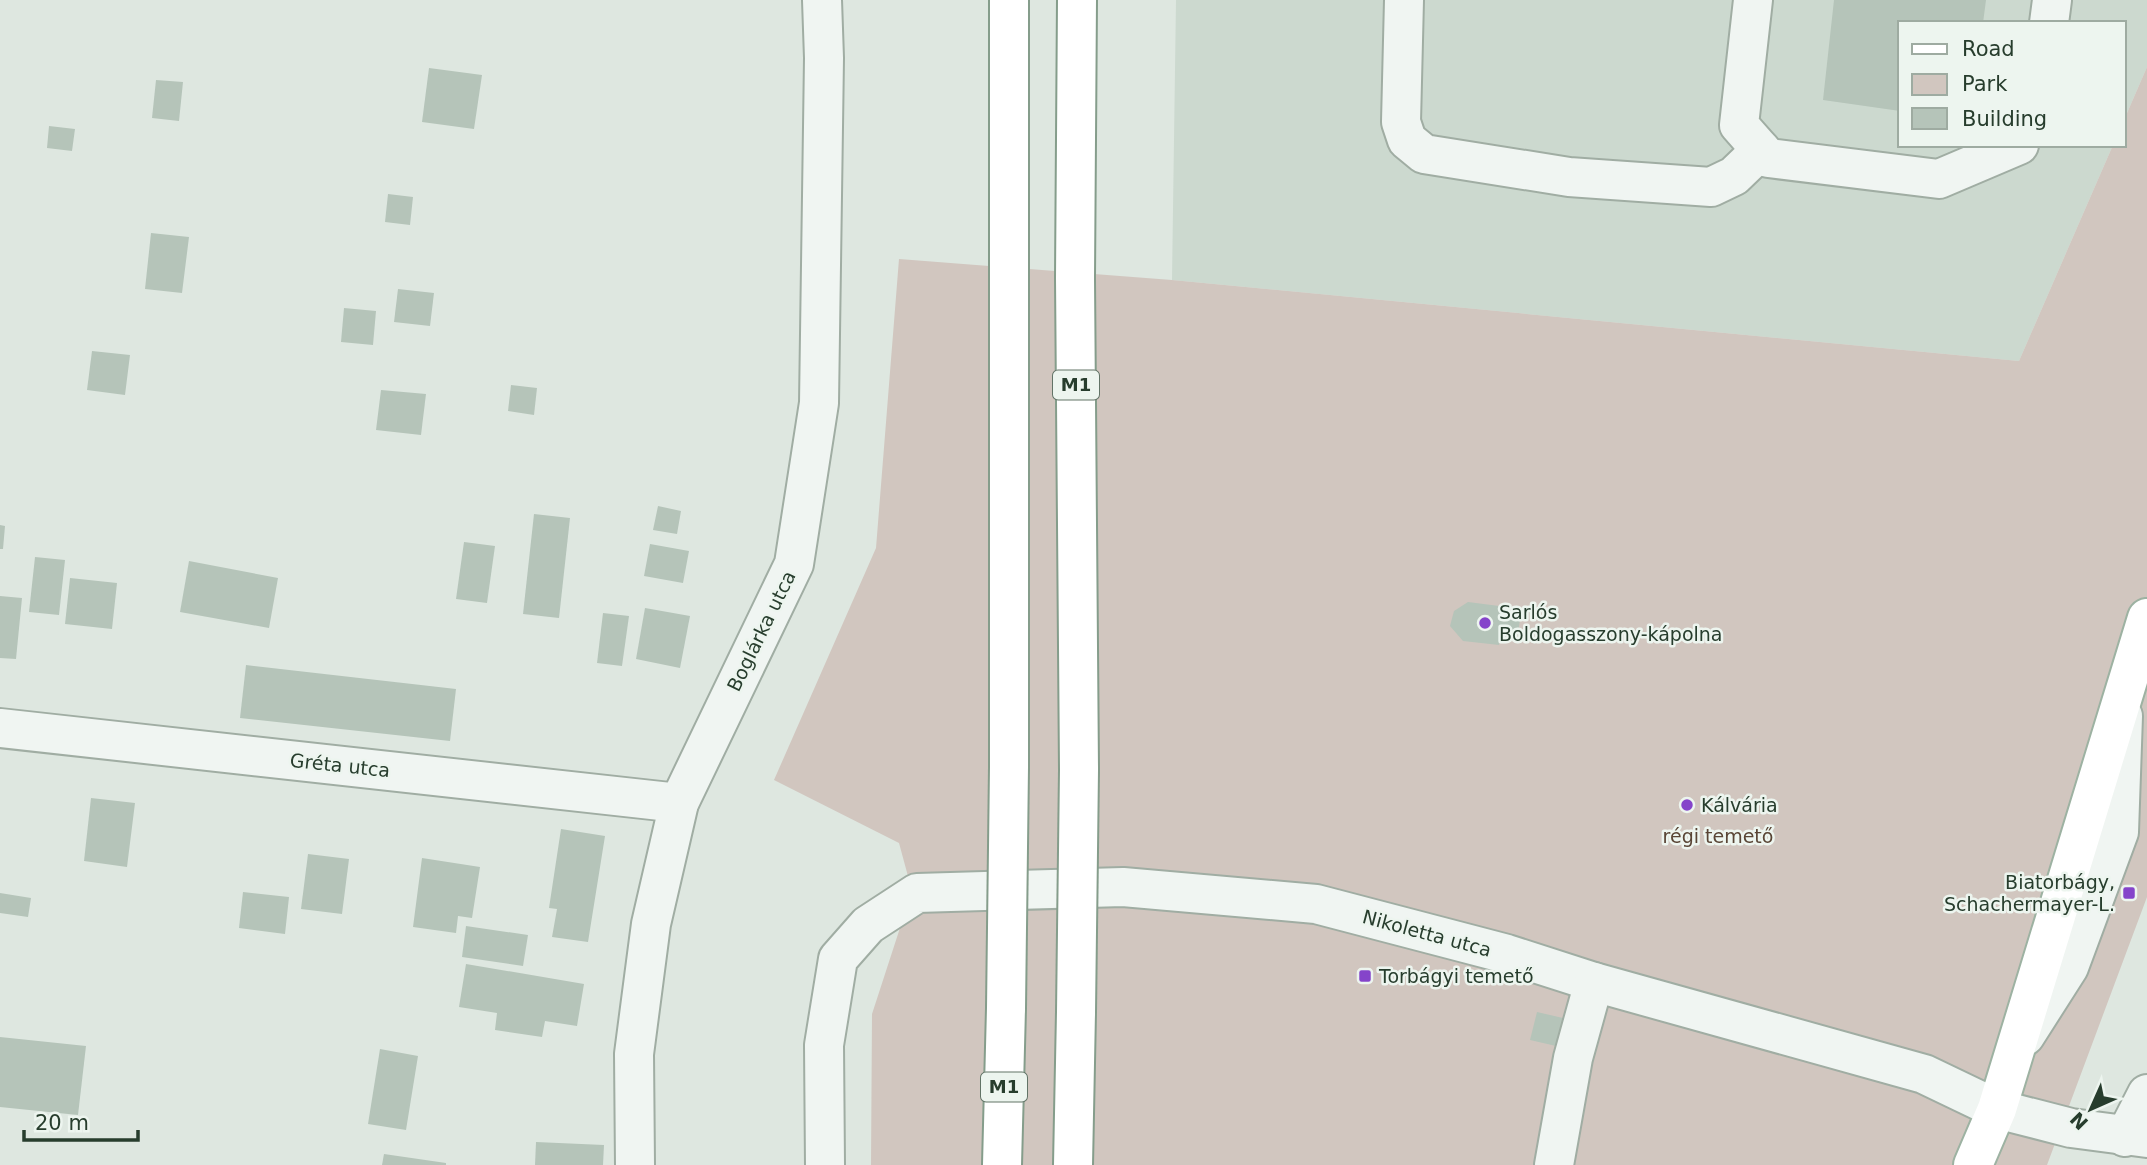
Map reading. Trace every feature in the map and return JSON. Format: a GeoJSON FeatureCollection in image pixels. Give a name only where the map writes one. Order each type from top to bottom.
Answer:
{"type":"FeatureCollection","features":[{"type":"Feature","properties":{"kind":"main road","name":"M1"},"geometry":{"type":"LineString","coordinates":[[1002,1165],[1009,766],[1009,0]]}},
{"type":"Feature","properties":{"kind":"main road","name":"M1"},"geometry":{"type":"LineString","coordinates":[[1073,1165],[1079,770],[1075,278],[1077,0]]}},
{"type":"Feature","properties":{"kind":"main road"},"geometry":{"type":"LineString","coordinates":[[1973,1165],[1997,1109],[2147,618]]}},
{"type":"Feature","properties":{"kind":"street","name":"Boglárka utca"},"geometry":{"type":"LineString","coordinates":[[635,1165],[636,1041],[650,924],[679,803],[794,564],[819,403],[824,58],[822,0]]}},
{"type":"Feature","properties":{"kind":"street"},"geometry":{"type":"LineString","coordinates":[[1404,0],[1401,122],[1407,140],[1424,154],[1569,177],[1711,187],[1734,176],[1761,150]]}},
{"type":"Feature","properties":{"kind":"street"},"geometry":{"type":"LineString","coordinates":[[1753,0],[1739,125],[1768,158],[1940,179],[2014,147]]}},
{"type":"Feature","properties":{"kind":"street"},"geometry":{"type":"LineString","coordinates":[[2049,21],[2052,0]]}},
{"type":"Feature","properties":{"kind":"street","name":"Gréta utca"},"geometry":{"type":"LineString","coordinates":[[0,728],[679,803]]}},
{"type":"Feature","properties":{"kind":"street","name":"Nikoletta utca"},"geometry":{"type":"LineString","coordinates":[[825,1165],[824,1045],[838,959],[868,925],[916,893],[1124,887],[1316,904],[1507,954],[1594,982],[1924,1074],[1997,1109],[2071,1128],[2136,1138]]}},
{"type":"Feature","properties":{"kind":"street"},"geometry":{"type":"LineString","coordinates":[[1554,1165],[1573,1058],[1594,982]]}},
{"type":"Feature","properties":{"kind":"street"},"geometry":{"type":"LineString","coordinates":[[2136,1138],[2147,1094]]}},
{"type":"Feature","properties":{"kind":"shaded area"},"geometry":{"type":"Polygon","coordinates":[[[1176,0],[2147,0],[2147,67],[2126,115],[2126,21],[1898,21],[1898,147],[2112,147],[2019,361],[1172,280],[1176,0]]]}},
{"type":"Feature","properties":{"kind":"green space","name":"régi temető"},"geometry":{"type":"Polygon","coordinates":[[[2147,67],[2147,897],[2047,1165],[871,1165],[872,1014],[912,891],[899,843],[774,780],[876,548],[899,259],[1172,280],[2019,361],[2112,147],[2126,147],[2126,115],[2147,67]]]}},
{"type":"Feature","properties":{"kind":"building"},"geometry":{"type":"Polygon","coordinates":[[[1834,0],[1986,0],[1983,21],[1898,21],[1898,111],[1823,100],[1834,0]]]}},
{"type":"Feature","properties":{"kind":"building"},"geometry":{"type":"Polygon","coordinates":[[[429,68],[482,75],[474,129],[422,122],[429,68]]]}},
{"type":"Feature","properties":{"kind":"building"},"geometry":{"type":"Polygon","coordinates":[[[156,80],[183,82],[179,121],[152,118],[156,80]]]}},
{"type":"Feature","properties":{"kind":"building"},"geometry":{"type":"Polygon","coordinates":[[[49,126],[75,129],[72,151],[47,148],[49,126]]]}},
{"type":"Feature","properties":{"kind":"building"},"geometry":{"type":"Polygon","coordinates":[[[388,194],[413,197],[410,225],[385,222],[388,194]]]}},
{"type":"Feature","properties":{"kind":"building"},"geometry":{"type":"Polygon","coordinates":[[[151,233],[189,237],[182,293],[145,289],[151,233]]]}},
{"type":"Feature","properties":{"kind":"building"},"geometry":{"type":"Polygon","coordinates":[[[398,289],[434,293],[430,326],[394,322],[398,289]]]}},
{"type":"Feature","properties":{"kind":"building"},"geometry":{"type":"Polygon","coordinates":[[[344,308],[376,311],[373,345],[341,342],[344,308]]]}},
{"type":"Feature","properties":{"kind":"building"},"geometry":{"type":"Polygon","coordinates":[[[92,351],[130,355],[125,395],[87,390],[92,351]]]}},
{"type":"Feature","properties":{"kind":"building"},"geometry":{"type":"Polygon","coordinates":[[[511,385],[537,388],[534,415],[508,411],[511,385]]]}},
{"type":"Feature","properties":{"kind":"building"},"geometry":{"type":"Polygon","coordinates":[[[381,390],[426,394],[421,435],[376,430],[381,390]]]}},
{"type":"Feature","properties":{"kind":"building"},"geometry":{"type":"Polygon","coordinates":[[[658,506],[681,511],[677,534],[653,530],[658,506]]]}},
{"type":"Feature","properties":{"kind":"building"},"geometry":{"type":"Polygon","coordinates":[[[534,514],[570,518],[559,618],[523,614],[534,514]]]}},
{"type":"Feature","properties":{"kind":"building"},"geometry":{"type":"Polygon","coordinates":[[[0,525],[5,526],[3,549],[0,549],[0,525]]]}},
{"type":"Feature","properties":{"kind":"building"},"geometry":{"type":"Polygon","coordinates":[[[464,542],[495,546],[487,603],[456,599],[464,542]]]}},
{"type":"Feature","properties":{"kind":"building"},"geometry":{"type":"Polygon","coordinates":[[[650,544],[689,551],[683,583],[644,576],[650,544]]]}},
{"type":"Feature","properties":{"kind":"building"},"geometry":{"type":"Polygon","coordinates":[[[35,557],[65,560],[59,615],[29,612],[35,557]]]}},
{"type":"Feature","properties":{"kind":"building"},"geometry":{"type":"Polygon","coordinates":[[[189,561],[278,578],[269,628],[180,612],[189,561]]]}},
{"type":"Feature","properties":{"kind":"building"},"geometry":{"type":"Polygon","coordinates":[[[70,578],[117,583],[112,629],[65,624],[70,578]]]}},
{"type":"Feature","properties":{"kind":"building"},"geometry":{"type":"Polygon","coordinates":[[[0,596],[22,598],[16,659],[0,658],[0,596]]]}},
{"type":"Feature","properties":{"kind":"building","name":"Sarlós Boldogasszony-kápolna"},"geometry":{"type":"Polygon","coordinates":[[[1468,602],[1507,607],[1504,617],[1520,620],[1517,638],[1501,636],[1499,645],[1463,641],[1450,626],[1454,611],[1468,602]]]}},
{"type":"Feature","properties":{"kind":"building"},"geometry":{"type":"Polygon","coordinates":[[[645,608],[690,616],[680,668],[636,659],[645,608]]]}},
{"type":"Feature","properties":{"kind":"building"},"geometry":{"type":"Polygon","coordinates":[[[603,613],[629,616],[622,666],[597,663],[603,613]]]}},
{"type":"Feature","properties":{"kind":"building"},"geometry":{"type":"Polygon","coordinates":[[[246,665],[456,689],[450,741],[240,718],[246,665]]]}},
{"type":"Feature","properties":{"kind":"building"},"geometry":{"type":"Polygon","coordinates":[[[91,798],[135,803],[127,867],[84,861],[91,798]]]}},
{"type":"Feature","properties":{"kind":"building"},"geometry":{"type":"Polygon","coordinates":[[[561,829],[605,836],[588,942],[552,937],[557,909],[549,908],[561,829]]]}},
{"type":"Feature","properties":{"kind":"building"},"geometry":{"type":"Polygon","coordinates":[[[308,854],[349,859],[342,914],[301,909],[308,854]]]}},
{"type":"Feature","properties":{"kind":"building"},"geometry":{"type":"Polygon","coordinates":[[[422,858],[480,867],[472,918],[458,916],[456,933],[413,927],[422,858]]]}},
{"type":"Feature","properties":{"kind":"building"},"geometry":{"type":"Polygon","coordinates":[[[243,892],[289,897],[285,934],[239,928],[243,892]]]}},
{"type":"Feature","properties":{"kind":"building"},"geometry":{"type":"Polygon","coordinates":[[[0,893],[31,898],[28,917],[0,913],[0,893]]]}},
{"type":"Feature","properties":{"kind":"building"},"geometry":{"type":"Polygon","coordinates":[[[466,926],[528,935],[523,966],[462,957],[466,926]]]}},
{"type":"Feature","properties":{"kind":"building"},"geometry":{"type":"Polygon","coordinates":[[[466,964],[584,984],[577,1026],[545,1021],[542,1037],[495,1030],[497,1013],[459,1007],[466,964]]]}},
{"type":"Feature","properties":{"kind":"building"},"geometry":{"type":"Polygon","coordinates":[[[1537,1012],[1563,1018],[1556,1046],[1530,1040],[1537,1012]]]}},
{"type":"Feature","properties":{"kind":"building"},"geometry":{"type":"Polygon","coordinates":[[[0,1037],[86,1046],[78,1115],[0,1107],[0,1037]]]}},
{"type":"Feature","properties":{"kind":"building"},"geometry":{"type":"Polygon","coordinates":[[[380,1049],[418,1056],[406,1130],[368,1124],[380,1049]]]}},
{"type":"Feature","properties":{"kind":"building"},"geometry":{"type":"Polygon","coordinates":[[[536,1142],[604,1145],[603,1165],[535,1165],[536,1142]]]}},
{"type":"Feature","properties":{"kind":"building"},"geometry":{"type":"Polygon","coordinates":[[[384,1154],[446,1163],[446,1165],[382,1165],[384,1154]]]}},
{"type":"Feature","properties":{"kind":"place","name":"Sarlós Boldogasszony-kápolna"},"geometry":{"type":"Point","coordinates":[1485,623]}},
{"type":"Feature","properties":{"kind":"place","name":"Kálvária"},"geometry":{"type":"Point","coordinates":[1687,805]}},
{"type":"Feature","properties":{"kind":"place","name":"Biatorbágy, Schachermayer-L."},"geometry":{"type":"Point","coordinates":[2129,893]}},
{"type":"Feature","properties":{"kind":"place","name":"Torbágyi temető"},"geometry":{"type":"Point","coordinates":[1365,976]}}]}
